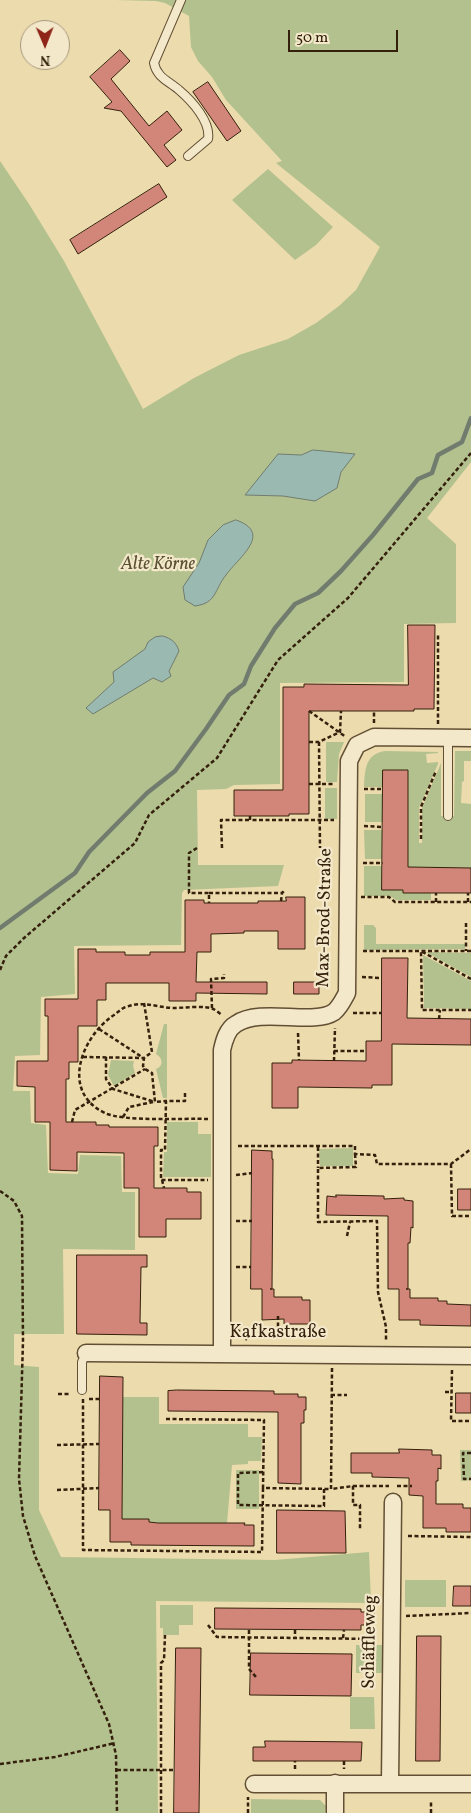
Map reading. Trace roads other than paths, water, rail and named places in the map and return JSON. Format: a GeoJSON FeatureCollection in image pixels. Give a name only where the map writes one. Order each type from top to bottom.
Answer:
{"type":"FeatureCollection","features":[{"type":"Feature","properties":{"kind":"street","name":"Max-Brod-Straße"},"geometry":{"type":"LineString","coordinates":[[222,1354],[222,1050],[226,1035],[234,1024],[250,1018],[320,1017],[333,1012],[341,1004],[346,993],[347,896],[355,823],[356,787],[349,761],[357,745],[374,737],[448,738]]}},
{"type":"Feature","properties":{"kind":"street"},"geometry":{"type":"LineString","coordinates":[[448,738],[471,738]]}},
{"type":"Feature","properties":{"kind":"street","name":"Kafkastraße"},"geometry":{"type":"LineString","coordinates":[[86,1353],[471,1356]]}},
{"type":"Feature","properties":{"kind":"street","name":"Schäffleweg"},"geometry":{"type":"LineString","coordinates":[[390,1783],[393,1502]]}},
{"type":"Feature","properties":{"kind":"street"},"geometry":{"type":"LineString","coordinates":[[335,1813],[339,1778]]}},
{"type":"Feature","properties":{"kind":"street"},"geometry":{"type":"LineString","coordinates":[[254,1784],[339,1778],[390,1783],[471,1784]]}},
{"type":"Feature","properties":{"kind":"lane"},"geometry":{"type":"LineString","coordinates":[[181,0],[154,63],[155,71],[163,80],[178,90],[194,105],[209,134],[208,139],[188,156]]}},
{"type":"Feature","properties":{"kind":"lane"},"geometry":{"type":"LineString","coordinates":[[448,738],[448,816]]}},
{"type":"Feature","properties":{"kind":"lane"},"geometry":{"type":"LineString","coordinates":[[82,1390],[82,1362],[86,1353]]}},
{"type":"Feature","properties":{"kind":"water"},"geometry":{"type":"Polygon","coordinates":[[[313,450],[355,454],[341,472],[337,488],[315,501],[283,496],[245,495],[278,454],[301,455],[313,450]]]}},
{"type":"Feature","properties":{"kind":"water"},"geometry":{"type":"Polygon","coordinates":[[[236,520],[247,525],[252,532],[253,539],[250,546],[226,575],[211,599],[195,606],[185,600],[183,587],[199,563],[208,540],[223,525],[236,520]]]}},
{"type":"Feature","properties":{"kind":"water"},"geometry":{"type":"Polygon","coordinates":[[[163,636],[173,641],[179,651],[169,671],[171,676],[162,682],[153,678],[93,714],[86,708],[114,682],[113,672],[145,649],[148,642],[155,637],[163,636]]]}},
{"type":"Feature","properties":{"kind":"waterway","name":"Alte Körne"},"geometry":{"type":"LineString","coordinates":[[0,928],[75,873],[89,852],[147,793],[175,771],[229,695],[244,684],[251,666],[275,628],[295,604],[318,593],[341,571],[418,479],[432,473],[438,455],[462,442],[471,418]]}}]}
